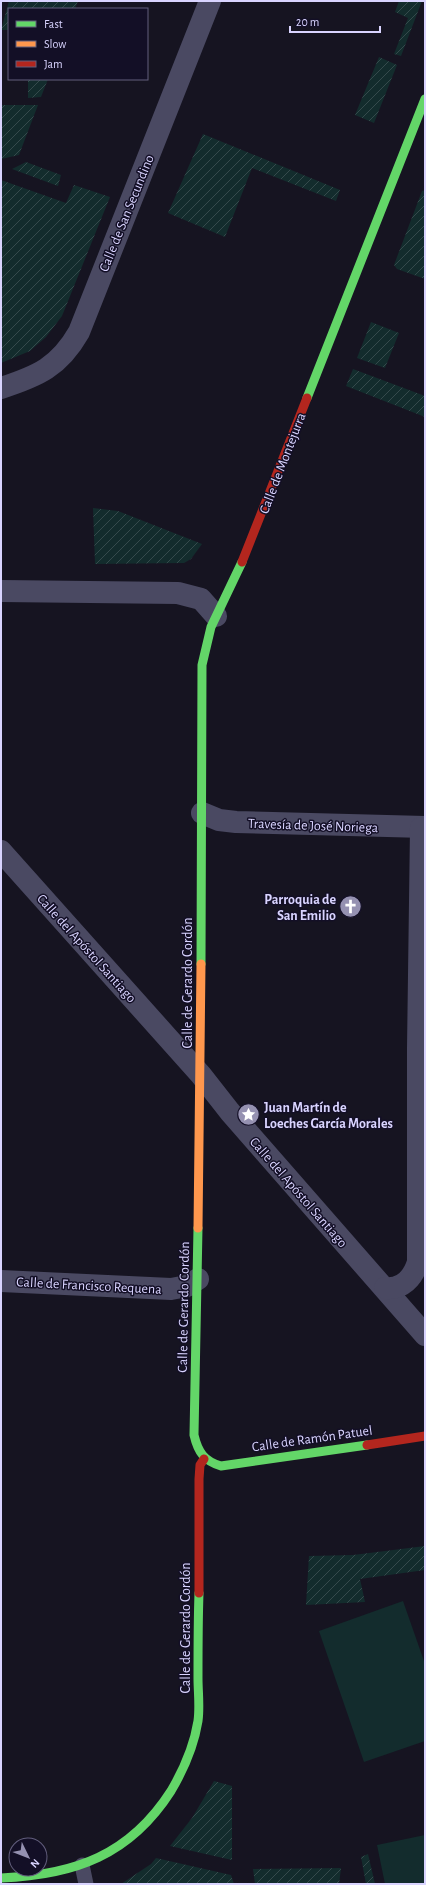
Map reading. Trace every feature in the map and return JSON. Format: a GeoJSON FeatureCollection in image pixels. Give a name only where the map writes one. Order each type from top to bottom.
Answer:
{"type":"FeatureCollection","features":[{"type":"Feature","properties":{"kind":"street","name":"Calle de San Secundino"},"geometry":{"type":"LineString","coordinates":[[1,388],[28,379],[53,365],[70,348],[79,332],[210,1]]}},
{"type":"Feature","properties":{"kind":"street","name":"Calle de Montejurra"},"geometry":{"type":"LineString","coordinates":[[216,616],[237,576],[425,99]]}},
{"type":"Feature","properties":{"kind":"street"},"geometry":{"type":"LineString","coordinates":[[1,591],[178,593],[201,600],[216,616]]}},
{"type":"Feature","properties":{"kind":"street","name":"Calle de Gerardo Cordón"},"geometry":{"type":"LineString","coordinates":[[1,1878],[43,1875],[82,1865],[128,1841],[148,1821],[167,1798],[190,1756],[198,1719],[199,1479],[200,1465],[204,1459],[197,1448],[194,1435],[201,1075],[202,665],[208,634],[216,616]]}},
{"type":"Feature","properties":{"kind":"street","name":"Travesía de José Noriega"},"geometry":{"type":"LineString","coordinates":[[202,813],[219,820],[236,822],[423,827]]}},
{"type":"Feature","properties":{"kind":"street"},"geometry":{"type":"LineString","coordinates":[[385,1288],[398,1287],[407,1281],[415,1272],[418,1262],[418,1048],[423,827]]}},
{"type":"Feature","properties":{"kind":"street","name":"Calle del Apóstol Santiago"},"geometry":{"type":"LineString","coordinates":[[1,851],[201,1075],[230,1112],[359,1262],[385,1288],[425,1335]]}},
{"type":"Feature","properties":{"kind":"street","name":"Calle de Francisco Requena"},"geometry":{"type":"LineString","coordinates":[[1,1281],[171,1289],[187,1286],[198,1279]]}},
{"type":"Feature","properties":{"kind":"street","name":"Calle de Ramón Patuel"},"geometry":{"type":"LineString","coordinates":[[204,1459],[211,1464],[221,1466],[425,1436]]}},
{"type":"Feature","properties":{"kind":"lane"},"geometry":{"type":"LineString","coordinates":[[82,1865],[86,1884]]}},
{"type":"Feature","properties":{"kind":"green space"},"geometry":{"type":"Polygon","coordinates":[[[9,1],[78,1],[75,8],[8,8],[8,30],[1,30],[9,1]]]}},
{"type":"Feature","properties":{"kind":"green space"},"geometry":{"type":"Polygon","coordinates":[[[399,1],[422,1],[401,56],[394,54],[408,18],[395,12],[399,1]]]}},
{"type":"Feature","properties":{"kind":"green space"},"geometry":{"type":"Polygon","coordinates":[[[379,57],[397,65],[374,123],[355,115],[379,57]]]}},
{"type":"Feature","properties":{"kind":"green space"},"geometry":{"type":"Polygon","coordinates":[[[28,80],[48,80],[41,97],[28,98],[28,80]]]}},
{"type":"Feature","properties":{"kind":"green space"},"geometry":{"type":"Polygon","coordinates":[[[1,105],[38,105],[19,155],[1,159],[1,105]]]}},
{"type":"Feature","properties":{"kind":"green space"},"geometry":{"type":"Polygon","coordinates":[[[203,134],[340,190],[336,201],[252,168],[225,237],[168,213],[203,134]]]}},
{"type":"Feature","properties":{"kind":"green space"},"geometry":{"type":"Polygon","coordinates":[[[26,162],[61,175],[58,186],[12,169],[26,162]]]}},
{"type":"Feature","properties":{"kind":"green space"},"geometry":{"type":"Polygon","coordinates":[[[1,180],[66,203],[74,185],[110,197],[62,316],[46,337],[30,351],[1,363],[1,180]]]}},
{"type":"Feature","properties":{"kind":"green space"},"geometry":{"type":"Polygon","coordinates":[[[425,190],[425,279],[397,269],[394,265],[422,191],[425,190]]]}},
{"type":"Feature","properties":{"kind":"green space"},"geometry":{"type":"Polygon","coordinates":[[[371,322],[399,333],[385,368],[357,358],[371,322]]]}},
{"type":"Feature","properties":{"kind":"green space"},"geometry":{"type":"Polygon","coordinates":[[[353,369],[425,396],[425,417],[346,386],[353,369]]]}},
{"type":"Feature","properties":{"kind":"green space"},"geometry":{"type":"Polygon","coordinates":[[[93,508],[118,511],[202,544],[191,559],[184,563],[95,564],[93,508]]]}},
{"type":"Feature","properties":{"kind":"green space"},"geometry":{"type":"Polygon","coordinates":[[[425,1546],[425,1570],[360,1579],[365,1602],[306,1605],[309,1556],[353,1555],[425,1546]]]}},
{"type":"Feature","properties":{"kind":"green space"},"geometry":{"type":"Polygon","coordinates":[[[403,1601],[425,1664],[425,1741],[364,1762],[319,1631],[403,1601]]]}},
{"type":"Feature","properties":{"kind":"green space"},"geometry":{"type":"Polygon","coordinates":[[[214,1781],[232,1786],[232,1860],[170,1846],[192,1818],[214,1781]]]}},
{"type":"Feature","properties":{"kind":"green space"},"geometry":{"type":"Polygon","coordinates":[[[425,1835],[425,1884],[385,1884],[377,1845],[425,1835]]]}},
{"type":"Feature","properties":{"kind":"green space"},"geometry":{"type":"Polygon","coordinates":[[[368,1854],[375,1884],[366,1884],[361,1857],[368,1854]]]}},
{"type":"Feature","properties":{"kind":"green space"},"geometry":{"type":"Polygon","coordinates":[[[156,1858],[231,1875],[234,1884],[121,1884],[151,1864],[156,1858]]]}},
{"type":"Feature","properties":{"kind":"green space"},"geometry":{"type":"Polygon","coordinates":[[[341,1868],[339,1884],[255,1884],[253,1869],[341,1868]]]}},
{"type":"Feature","properties":{"kind":"traffic: fast"},"geometry":{"type":"LineString","coordinates":[[307,398],[425,99]]}},
{"type":"Feature","properties":{"kind":"traffic: fast"},"geometry":{"type":"LineString","coordinates":[[201,964],[202,665],[211,627],[242,562]]}},
{"type":"Feature","properties":{"kind":"traffic: fast"},"geometry":{"type":"LineString","coordinates":[[198,1228],[194,1435],[203,1455],[210,1461],[221,1466],[367,1445]]}},
{"type":"Feature","properties":{"kind":"traffic: fast"},"geometry":{"type":"LineString","coordinates":[[1,1878],[53,1872],[76,1866],[98,1857],[119,1846],[138,1831],[155,1813],[171,1791],[188,1757],[198,1721],[199,1593]]}},
{"type":"Feature","properties":{"kind":"traffic: slow"},"geometry":{"type":"LineString","coordinates":[[198,1228],[201,964]]}},
{"type":"Feature","properties":{"kind":"traffic: jam"},"geometry":{"type":"LineString","coordinates":[[242,562],[307,398]]}},
{"type":"Feature","properties":{"kind":"traffic: jam"},"geometry":{"type":"LineString","coordinates":[[367,1445],[425,1436]]}},
{"type":"Feature","properties":{"kind":"traffic: jam"},"geometry":{"type":"LineString","coordinates":[[199,1593],[199,1479],[200,1465],[204,1459]]}},
{"type":"Feature","properties":{"kind":"place","name":"Parroquia de San Emilio"},"geometry":{"type":"Point","coordinates":[351,907]}},
{"type":"Feature","properties":{"kind":"place","name":"Juan Martín de Loeches García Morales"},"geometry":{"type":"Point","coordinates":[249,1115]}}]}
